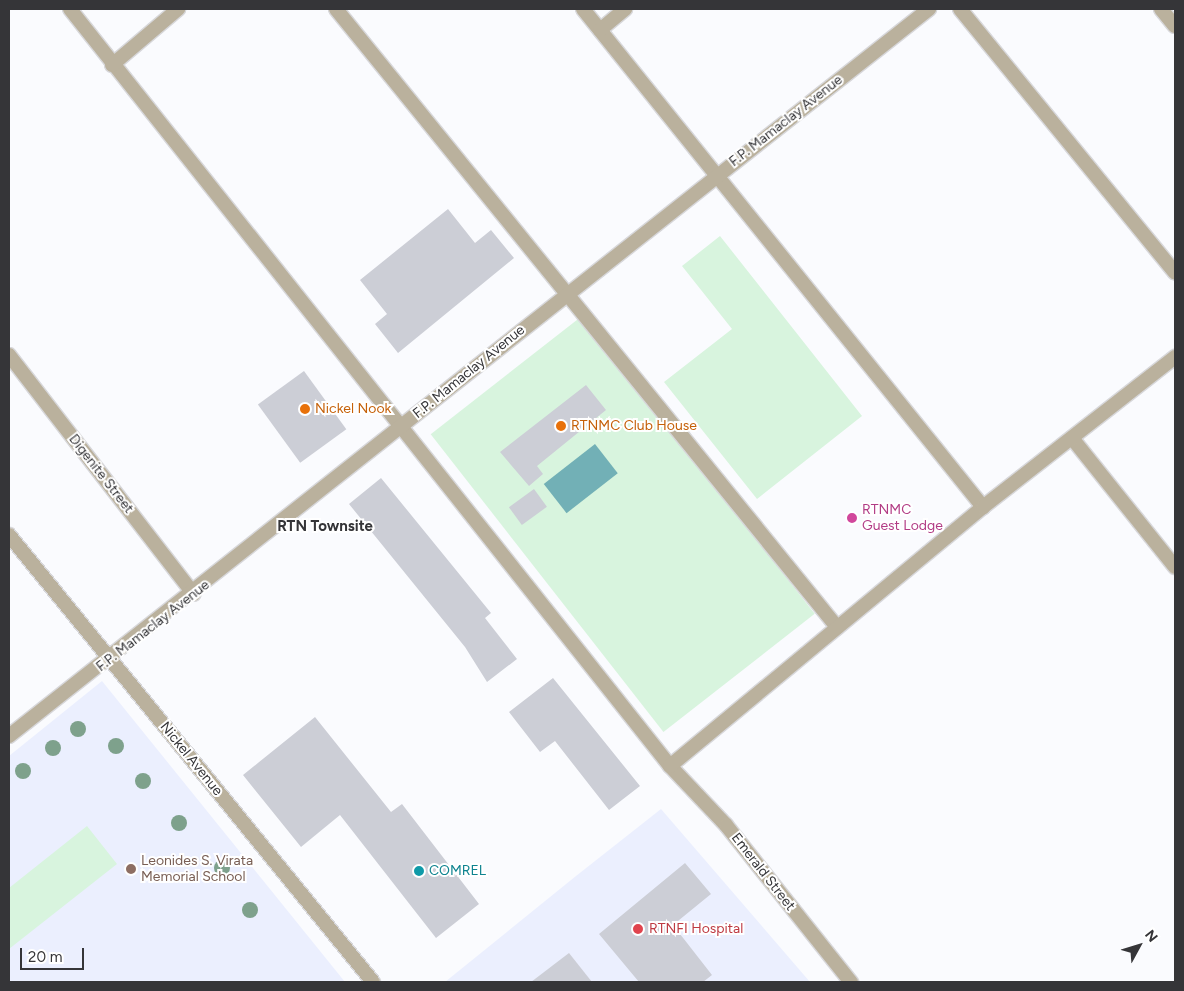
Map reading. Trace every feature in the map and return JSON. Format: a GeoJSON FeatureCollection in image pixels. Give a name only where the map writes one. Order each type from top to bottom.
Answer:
{"type":"FeatureCollection","features":[{"type":"Feature","properties":{"kind":"street","name":"Emerald Street"},"geometry":{"type":"LineString","coordinates":[[70,9],[112,65],[670,766],[726,825],[851,982]]}},
{"type":"Feature","properties":{"kind":"street"},"geometry":{"type":"LineString","coordinates":[[112,65],[178,9]]}},
{"type":"Feature","properties":{"kind":"street"},"geometry":{"type":"LineString","coordinates":[[336,9],[569,292],[837,627]]}},
{"type":"Feature","properties":{"kind":"street"},"geometry":{"type":"LineString","coordinates":[[584,9],[715,178],[983,506]]}},
{"type":"Feature","properties":{"kind":"street"},"geometry":{"type":"LineString","coordinates":[[600,30],[625,9]]}},
{"type":"Feature","properties":{"kind":"street","name":"F.P. Mamaclay Avenue"},"geometry":{"type":"LineString","coordinates":[[9,736],[194,594],[569,292],[929,9]]}},
{"type":"Feature","properties":{"kind":"street"},"geometry":{"type":"LineString","coordinates":[[960,9],[1175,273]]}},
{"type":"Feature","properties":{"kind":"street"},"geometry":{"type":"LineString","coordinates":[[1161,9],[1175,26]]}},
{"type":"Feature","properties":{"kind":"street","name":"Digenite Street"},"geometry":{"type":"LineString","coordinates":[[9,355],[194,594]]}},
{"type":"Feature","properties":{"kind":"street"},"geometry":{"type":"LineString","coordinates":[[670,766],[983,506],[1175,357]]}},
{"type":"Feature","properties":{"kind":"street"},"geometry":{"type":"LineString","coordinates":[[1072,438],[1175,567]]}},
{"type":"Feature","properties":{"kind":"street","name":"Nickel Avenue"},"geometry":{"type":"LineString","coordinates":[[9,535],[373,982]]}},
{"type":"Feature","properties":{"kind":"shaded area","name":"Leonides S. Virata Memorial School"},"geometry":{"type":"Polygon","coordinates":[[[102,681],[345,982],[9,982],[9,756],[102,681]]]}},
{"type":"Feature","properties":{"kind":"shaded area","name":"RTNFI Hospital"},"geometry":{"type":"Polygon","coordinates":[[[661,809],[810,982],[445,982],[576,876],[661,809]]]}},
{"type":"Feature","properties":{"kind":"green space"},"geometry":{"type":"Polygon","coordinates":[[[720,236],[862,416],[757,499],[664,382],[732,329],[682,266],[720,236]]]}},
{"type":"Feature","properties":{"kind":"green space"},"geometry":{"type":"Polygon","coordinates":[[[582,316],[815,614],[663,732],[431,434],[582,316]]]}},
{"type":"Feature","properties":{"kind":"green space"},"geometry":{"type":"Polygon","coordinates":[[[87,826],[117,864],[9,949],[9,888],[87,826]]]}},
{"type":"Feature","properties":{"kind":"water"},"geometry":{"type":"Polygon","coordinates":[[[595,444],[618,473],[567,513],[544,484],[595,444]]]}},
{"type":"Feature","properties":{"kind":"building"},"geometry":{"type":"Polygon","coordinates":[[[448,209],[475,243],[491,230],[514,258],[398,353],[375,324],[387,314],[360,280],[448,209]]]}},
{"type":"Feature","properties":{"kind":"building"},"geometry":{"type":"Polygon","coordinates":[[[304,371],[346,429],[300,463],[258,405],[304,371]]]}},
{"type":"Feature","properties":{"kind":"building"},"geometry":{"type":"Polygon","coordinates":[[[586,385],[606,410],[537,466],[543,474],[529,486],[500,452],[586,385]]]}},
{"type":"Feature","properties":{"kind":"building"},"geometry":{"type":"Polygon","coordinates":[[[381,478],[491,613],[485,618],[517,659],[487,682],[465,647],[349,504],[381,478]]]}},
{"type":"Feature","properties":{"kind":"building"},"geometry":{"type":"Polygon","coordinates":[[[534,489],[547,507],[522,525],[509,507],[534,489]]]}},
{"type":"Feature","properties":{"kind":"building"},"geometry":{"type":"Polygon","coordinates":[[[553,678],[640,786],[609,810],[555,741],[540,752],[509,712],[553,678]]]}},
{"type":"Feature","properties":{"kind":"building"},"geometry":{"type":"Polygon","coordinates":[[[315,717],[391,812],[402,804],[479,904],[436,938],[340,815],[301,847],[243,775],[315,717]]]}},
{"type":"Feature","properties":{"kind":"building"},"geometry":{"type":"Polygon","coordinates":[[[685,863],[711,894],[673,925],[712,975],[703,982],[639,982],[599,934],[685,863]]]}},
{"type":"Feature","properties":{"kind":"building"},"geometry":{"type":"Polygon","coordinates":[[[569,953],[592,982],[531,982],[569,953]]]}},
{"type":"Feature","properties":{"kind":"place","name":"Nickel Nook"},"geometry":{"type":"Point","coordinates":[305,409]}},
{"type":"Feature","properties":{"kind":"place","name":"RTNMC Club House"},"geometry":{"type":"Point","coordinates":[561,426]}},
{"type":"Feature","properties":{"kind":"place","name":"RTNMC Guest Lodge"},"geometry":{"type":"Point","coordinates":[852,518]}},
{"type":"Feature","properties":{"kind":"place","name":"Leonides S. Virata Memorial School"},"geometry":{"type":"Point","coordinates":[131,869]}},
{"type":"Feature","properties":{"kind":"place","name":"COMREL"},"geometry":{"type":"Point","coordinates":[419,871]}},
{"type":"Feature","properties":{"kind":"place","name":"RTNFI Hospital"},"geometry":{"type":"Point","coordinates":[638,929]}},
{"type":"Feature","properties":{"kind":"district","name":"RTN Townsite"},"geometry":{"type":"Point","coordinates":[325,527]}}]}
